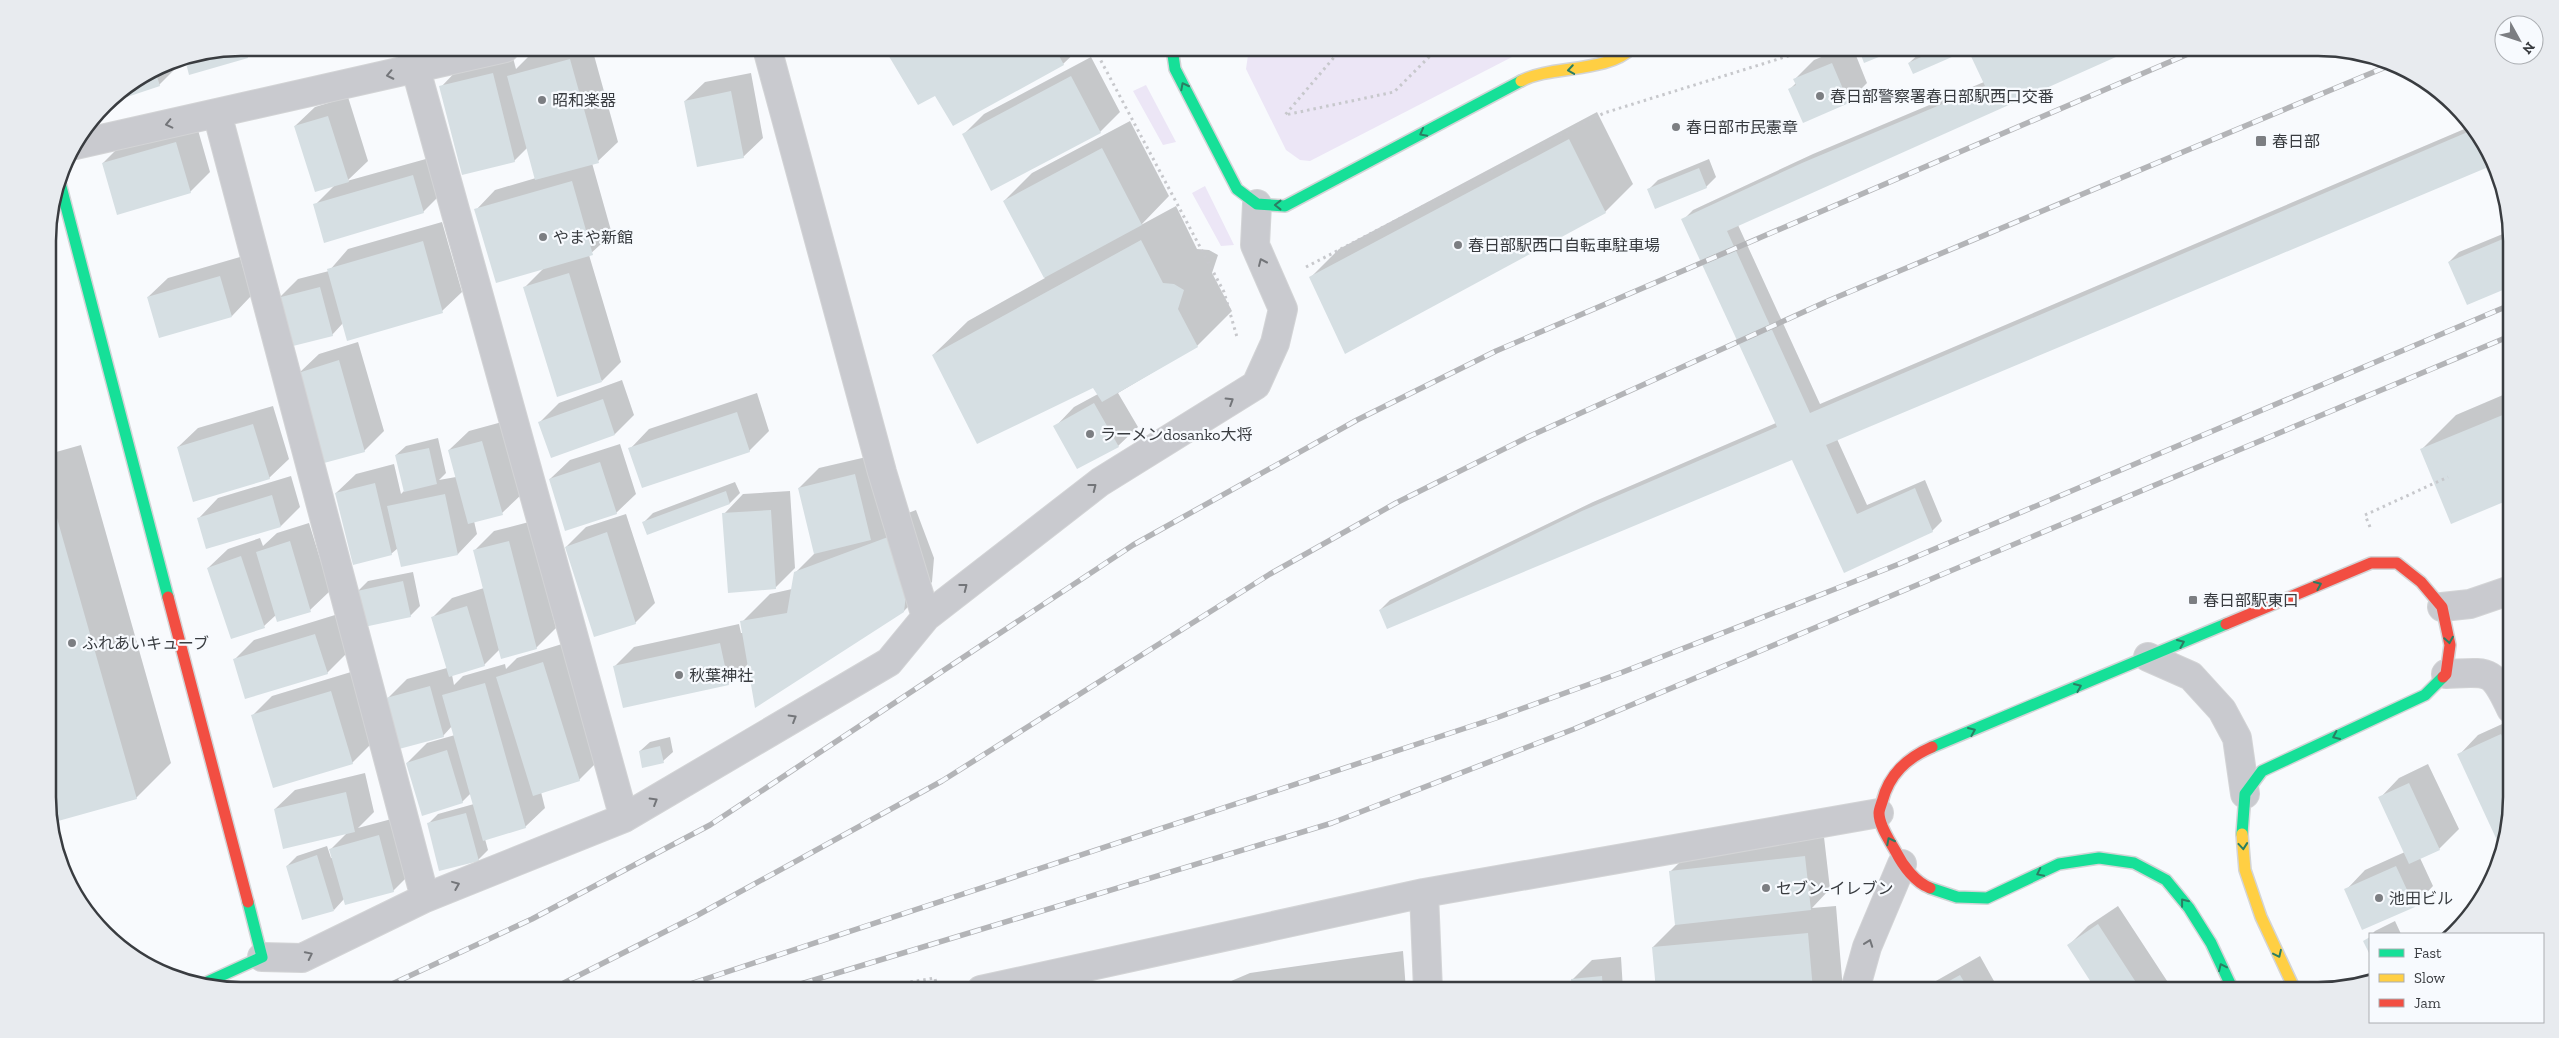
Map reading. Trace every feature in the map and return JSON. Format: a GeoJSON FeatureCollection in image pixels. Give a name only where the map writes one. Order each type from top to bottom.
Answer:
{"type":"FeatureCollection","features":[{"type":"Feature","properties":{"kind":"street"},"geometry":{"type":"LineString","coordinates":[[85,143],[217,113],[414,58],[432,56]]}},
{"type":"Feature","properties":{"kind":"street"},"geometry":{"type":"LineString","coordinates":[[769,56],[882,472],[926,617]]}},
{"type":"Feature","properties":{"kind":"street"},"geometry":{"type":"LineString","coordinates":[[1173,56],[1175,69],[1237,189],[1257,204],[1285,206],[1531,76],[1587,67],[1620,56]]}},
{"type":"Feature","properties":{"kind":"street"},"geometry":{"type":"LineString","coordinates":[[414,58],[624,818]]}},
{"type":"Feature","properties":{"kind":"street"},"geometry":{"type":"LineString","coordinates":[[217,113],[425,898]]}},
{"type":"Feature","properties":{"kind":"street"},"geometry":{"type":"LineString","coordinates":[[63,194],[262,957]]}},
{"type":"Feature","properties":{"kind":"street"},"geometry":{"type":"LineString","coordinates":[[213,979],[262,957],[302,958],[425,898],[624,818],[889,662],[926,617],[1100,482],[1256,385],[1275,343],[1283,309],[1254,245],[1257,204]]}},
{"type":"Feature","properties":{"kind":"street"},"geometry":{"type":"LineString","coordinates":[[2229,982],[2211,943],[2189,908],[2166,880],[2134,863],[2099,858],[2059,864],[1987,898],[1957,897],[1924,885],[1902,864],[1886,834],[1879,813],[1886,786],[1900,767],[1918,754],[2371,563],[2397,563],[2421,582],[2442,607],[2450,645],[2446,674],[2425,695],[2262,771],[2245,794]]}},
{"type":"Feature","properties":{"kind":"street"},"geometry":{"type":"LineString","coordinates":[[2442,607],[2470,604],[2503,593]]}},
{"type":"Feature","properties":{"kind":"street"},"geometry":{"type":"LineString","coordinates":[[2148,657],[2191,676],[2222,710],[2237,738],[2245,794],[2242,832],[2245,870],[2261,917],[2291,982]]}},
{"type":"Feature","properties":{"kind":"street"},"geometry":{"type":"LineString","coordinates":[[2446,674],[2482,672],[2499,683],[2503,692]]}},
{"type":"Feature","properties":{"kind":"street"},"geometry":{"type":"LineString","coordinates":[[1018,982],[1424,893],[1879,813]]}},
{"type":"Feature","properties":{"kind":"street"},"geometry":{"type":"LineString","coordinates":[[1857,982],[1868,947],[1902,864]]}},
{"type":"Feature","properties":{"kind":"street"},"geometry":{"type":"LineString","coordinates":[[1424,893],[1428,982]]}},
{"type":"Feature","properties":{"kind":"path"},"geometry":{"type":"LineString","coordinates":[[1099,56],[1224,292],[1239,344]]}},
{"type":"Feature","properties":{"kind":"path"},"geometry":{"type":"LineString","coordinates":[[1335,56],[1285,115],[1394,92],[1430,56]]}},
{"type":"Feature","properties":{"kind":"path"},"geometry":{"type":"LineString","coordinates":[[1303,269],[1604,112],[1789,56]]}},
{"type":"Feature","properties":{"kind":"path"},"geometry":{"type":"LineString","coordinates":[[2373,532],[2365,515],[2448,477]]}},
{"type":"Feature","properties":{"kind":"path"},"geometry":{"type":"LineString","coordinates":[[910,982],[935,978],[936,982]]}},
{"type":"Feature","properties":{"kind":"shaded area"},"geometry":{"type":"Polygon","coordinates":[[[1248,56],[1514,56],[1310,161],[1300,160],[1286,150],[1246,69],[1248,56]]]}},
{"type":"Feature","properties":{"kind":"shaded area"},"geometry":{"type":"Polygon","coordinates":[[[1146,85],[1176,142],[1163,145],[1133,91],[1146,85]]]}},
{"type":"Feature","properties":{"kind":"shaded area"},"geometry":{"type":"Polygon","coordinates":[[[1205,186],[1234,245],[1221,246],[1192,193],[1205,186]]]}},
{"type":"Feature","properties":{"kind":"building"},"geometry":{"type":"Polygon","coordinates":[[[247,56],[248,58],[189,75],[186,65],[217,58],[247,56]]]}},
{"type":"Feature","properties":{"kind":"building"},"geometry":{"type":"Polygon","coordinates":[[[889,56],[1059,56],[1064,65],[953,126],[935,96],[918,105],[889,56]]]}},
{"type":"Feature","properties":{"kind":"building"},"geometry":{"type":"Polygon","coordinates":[[[1861,56],[1881,56],[1864,63],[1861,56]]]}},
{"type":"Feature","properties":{"kind":"building"},"geometry":{"type":"Polygon","coordinates":[[[1923,56],[1954,56],[1913,74],[1908,63],[1923,56]]]}},
{"type":"Feature","properties":{"kind":"building"},"geometry":{"type":"Polygon","coordinates":[[[1971,56],[2118,56],[1727,231],[1810,413],[2467,132],[2484,159],[2494,187],[2486,168],[1826,445],[1857,514],[1915,488],[1933,532],[1844,573],[1792,460],[1387,629],[1379,610],[1582,511],[1777,427],[1681,219],[1802,163],[1985,86],[1971,56]]]}},
{"type":"Feature","properties":{"kind":"building"},"geometry":{"type":"Polygon","coordinates":[[[570,59],[599,163],[535,180],[507,76],[570,59]]]}},
{"type":"Feature","properties":{"kind":"building"},"geometry":{"type":"Polygon","coordinates":[[[1832,63],[1849,103],[1803,123],[1788,89],[1796,85],[1793,79],[1832,63]]]}},
{"type":"Feature","properties":{"kind":"building"},"geometry":{"type":"Polygon","coordinates":[[[493,73],[515,162],[462,175],[439,86],[493,73]]]}},
{"type":"Feature","properties":{"kind":"building"},"geometry":{"type":"Polygon","coordinates":[[[157,76],[160,86],[127,97],[139,87],[157,76]]]}},
{"type":"Feature","properties":{"kind":"building"},"geometry":{"type":"Polygon","coordinates":[[[1071,76],[1101,133],[991,191],[962,134],[1071,76]]]}},
{"type":"Feature","properties":{"kind":"building"},"geometry":{"type":"Polygon","coordinates":[[[731,91],[744,158],[697,167],[684,101],[731,91]]]}},
{"type":"Feature","properties":{"kind":"building"},"geometry":{"type":"Polygon","coordinates":[[[328,116],[349,182],[315,192],[294,126],[328,116]]]}},
{"type":"Feature","properties":{"kind":"building","name":"春日部駅西口自転車駐車場"},"geometry":{"type":"Polygon","coordinates":[[[1569,139],[1606,213],[1345,354],[1309,277],[1569,139]]]}},
{"type":"Feature","properties":{"kind":"building"},"geometry":{"type":"Polygon","coordinates":[[[176,142],[191,193],[117,215],[102,163],[176,142]]]}},
{"type":"Feature","properties":{"kind":"building"},"geometry":{"type":"Polygon","coordinates":[[[1102,148],[1142,225],[1044,278],[1003,201],[1102,148]]]}},
{"type":"Feature","properties":{"kind":"building"},"geometry":{"type":"Polygon","coordinates":[[[1699,168],[1707,188],[1655,209],[1647,189],[1699,168]]]}},
{"type":"Feature","properties":{"kind":"building"},"geometry":{"type":"Polygon","coordinates":[[[413,175],[424,213],[324,243],[313,204],[413,175]]]}},
{"type":"Feature","properties":{"kind":"building"},"geometry":{"type":"Polygon","coordinates":[[[572,181],[593,255],[496,283],[474,209],[572,181]]]}},
{"type":"Feature","properties":{"kind":"building"},"geometry":{"type":"Polygon","coordinates":[[[2503,239],[2503,290],[2467,305],[2448,262],[2503,239]]]}},
{"type":"Feature","properties":{"kind":"building"},"geometry":{"type":"Polygon","coordinates":[[[1141,240],[1163,283],[1174,284],[1184,290],[1178,309],[1198,347],[1102,402],[1093,388],[977,444],[932,355],[1141,240]]]}},
{"type":"Feature","properties":{"kind":"building"},"geometry":{"type":"Polygon","coordinates":[[[423,241],[443,313],[347,341],[327,269],[423,241]]]}},
{"type":"Feature","properties":{"kind":"building"},"geometry":{"type":"Polygon","coordinates":[[[569,273],[602,382],[557,397],[523,287],[569,273]]]}},
{"type":"Feature","properties":{"kind":"building"},"geometry":{"type":"Polygon","coordinates":[[[220,276],[232,317],[159,338],[147,297],[220,276]]]}},
{"type":"Feature","properties":{"kind":"building"},"geometry":{"type":"Polygon","coordinates":[[[320,287],[333,336],[289,347],[277,298],[320,287]]]}},
{"type":"Feature","properties":{"kind":"building"},"geometry":{"type":"Polygon","coordinates":[[[339,360],[365,452],[324,463],[298,373],[339,360]]]}},
{"type":"Feature","properties":{"kind":"building"},"geometry":{"type":"Polygon","coordinates":[[[603,399],[615,435],[551,458],[538,422],[603,399]]]}},
{"type":"Feature","properties":{"kind":"building"},"geometry":{"type":"Polygon","coordinates":[[[1094,403],[1119,447],[1077,469],[1053,426],[1094,403]]]}},
{"type":"Feature","properties":{"kind":"building"},"geometry":{"type":"Polygon","coordinates":[[[737,412],[750,452],[642,488],[628,448],[737,412]]]}},
{"type":"Feature","properties":{"kind":"building"},"geometry":{"type":"Polygon","coordinates":[[[2503,415],[2503,502],[2451,524],[2420,449],[2503,415]]]}},
{"type":"Feature","properties":{"kind":"building"},"geometry":{"type":"Polygon","coordinates":[[[253,424],[270,479],[193,502],[177,447],[253,424]]]}},
{"type":"Feature","properties":{"kind":"building"},"geometry":{"type":"Polygon","coordinates":[[[482,441],[503,515],[468,524],[448,450],[482,441]]]}},
{"type":"Feature","properties":{"kind":"building"},"geometry":{"type":"Polygon","coordinates":[[[429,448],[437,484],[404,492],[395,455],[429,448]]]}},
{"type":"Feature","properties":{"kind":"building"},"geometry":{"type":"Polygon","coordinates":[[[600,462],[617,514],[565,531],[549,479],[600,462]]]}},
{"type":"Feature","properties":{"kind":"building"},"geometry":{"type":"Polygon","coordinates":[[[855,474],[871,540],[814,554],[798,488],[855,474]]]}},
{"type":"Feature","properties":{"kind":"building"},"geometry":{"type":"Polygon","coordinates":[[[375,483],[392,555],[353,565],[335,493],[375,483]]]}},
{"type":"Feature","properties":{"kind":"building"},"geometry":{"type":"Polygon","coordinates":[[[726,491],[730,504],[647,535],[642,522],[726,491]]]}},
{"type":"Feature","properties":{"kind":"building"},"geometry":{"type":"Polygon","coordinates":[[[445,494],[458,555],[401,567],[387,506],[445,494]]]}},
{"type":"Feature","properties":{"kind":"building"},"geometry":{"type":"Polygon","coordinates":[[[272,495],[281,527],[206,549],[197,518],[272,495]]]}},
{"type":"Feature","properties":{"kind":"building"},"geometry":{"type":"Polygon","coordinates":[[[771,510],[776,589],[728,593],[722,513],[771,510]]]}},
{"type":"Feature","properties":{"kind":"building","name":"ふれあいキューブ"},"geometry":{"type":"Polygon","coordinates":[[[56,515],[137,799],[58,821],[56,797],[56,515]]]}},
{"type":"Feature","properties":{"kind":"building"},"geometry":{"type":"Polygon","coordinates":[[[607,532],[636,624],[594,637],[565,547],[607,532]]]}},
{"type":"Feature","properties":{"kind":"building"},"geometry":{"type":"Polygon","coordinates":[[[888,537],[907,586],[904,612],[755,708],[740,621],[787,613],[794,572],[888,537]]]}},
{"type":"Feature","properties":{"kind":"building"},"geometry":{"type":"Polygon","coordinates":[[[290,541],[311,612],[277,622],[256,552],[290,541]]]}},
{"type":"Feature","properties":{"kind":"building"},"geometry":{"type":"Polygon","coordinates":[[[509,541],[537,649],[501,659],[473,550],[509,541]]]}},
{"type":"Feature","properties":{"kind":"building"},"geometry":{"type":"Polygon","coordinates":[[[241,556],[265,628],[231,639],[207,568],[241,556]]]}},
{"type":"Feature","properties":{"kind":"building"},"geometry":{"type":"Polygon","coordinates":[[[403,581],[411,617],[364,627],[357,591],[403,581]]]}},
{"type":"Feature","properties":{"kind":"building"},"geometry":{"type":"Polygon","coordinates":[[[467,606],[485,666],[449,677],[431,617],[467,606]]]}},
{"type":"Feature","properties":{"kind":"building"},"geometry":{"type":"Polygon","coordinates":[[[315,634],[328,674],[245,699],[233,659],[315,634]]]}},
{"type":"Feature","properties":{"kind":"building"},"geometry":{"type":"Polygon","coordinates":[[[720,643],[729,685],[623,708],[613,666],[720,643]]]}},
{"type":"Feature","properties":{"kind":"building"},"geometry":{"type":"Polygon","coordinates":[[[543,662],[580,781],[533,796],[496,677],[543,662]]]}},
{"type":"Feature","properties":{"kind":"building"},"geometry":{"type":"Polygon","coordinates":[[[485,683],[526,828],[483,841],[442,695],[485,683]]]}},
{"type":"Feature","properties":{"kind":"building"},"geometry":{"type":"Polygon","coordinates":[[[430,686],[444,737],[399,749],[386,698],[430,686]]]}},
{"type":"Feature","properties":{"kind":"building"},"geometry":{"type":"Polygon","coordinates":[[[331,691],[353,764],[273,788],[251,715],[331,691]]]}},
{"type":"Feature","properties":{"kind":"building"},"geometry":{"type":"Polygon","coordinates":[[[2501,734],[2503,739],[2503,797],[2497,841],[2457,754],[2501,734]]]}},
{"type":"Feature","properties":{"kind":"building"},"geometry":{"type":"Polygon","coordinates":[[[660,746],[664,763],[642,768],[639,751],[660,746]]]}},
{"type":"Feature","properties":{"kind":"building"},"geometry":{"type":"Polygon","coordinates":[[[447,750],[463,803],[422,816],[406,763],[447,750]]]}},
{"type":"Feature","properties":{"kind":"building"},"geometry":{"type":"Polygon","coordinates":[[[2409,783],[2440,850],[2409,864],[2378,797],[2409,783]]]}},
{"type":"Feature","properties":{"kind":"building"},"geometry":{"type":"Polygon","coordinates":[[[346,792],[355,832],[283,849],[274,809],[346,792]]]}},
{"type":"Feature","properties":{"kind":"building"},"geometry":{"type":"Polygon","coordinates":[[[466,813],[479,861],[439,871],[427,823],[466,813]]]}},
{"type":"Feature","properties":{"kind":"building"},"geometry":{"type":"Polygon","coordinates":[[[379,835],[394,892],[345,905],[329,849],[379,835]]]}},
{"type":"Feature","properties":{"kind":"building"},"geometry":{"type":"Polygon","coordinates":[[[317,855],[334,911],[302,920],[286,866],[317,855]]]}},
{"type":"Feature","properties":{"kind":"building"},"geometry":{"type":"Polygon","coordinates":[[[1805,856],[1811,910],[1675,925],[1669,871],[1805,856]]]}},
{"type":"Feature","properties":{"kind":"building","name":"池田ビル"},"geometry":{"type":"Polygon","coordinates":[[[2396,866],[2415,907],[2362,930],[2344,889],[2396,866]]]}},
{"type":"Feature","properties":{"kind":"building"},"geometry":{"type":"Polygon","coordinates":[[[2098,924],[2136,982],[2091,982],[2067,945],[2098,924]]]}},
{"type":"Feature","properties":{"kind":"building"},"geometry":{"type":"Polygon","coordinates":[[[1808,933],[1812,982],[1655,982],[1652,947],[1808,933]]]}},
{"type":"Feature","properties":{"kind":"building"},"geometry":{"type":"Polygon","coordinates":[[[2369,938],[2369,953],[2363,941],[2369,938]]]}},
{"type":"Feature","properties":{"kind":"building"},"geometry":{"type":"Polygon","coordinates":[[[1960,975],[1964,982],[1947,982],[1960,975]]]}},
{"type":"Feature","properties":{"kind":"building"},"geometry":{"type":"Polygon","coordinates":[[[1602,976],[1602,982],[1571,982],[1571,979],[1602,976]]]}},
{"type":"Feature","properties":{"kind":"railway"},"geometry":{"type":"LineString","coordinates":[[396,982],[532,919],[710,825],[1133,545],[1357,420],[1496,351],[2183,56]]}},
{"type":"Feature","properties":{"kind":"railway"},"geometry":{"type":"LineString","coordinates":[[566,982],[696,916],[942,781],[1270,574],[1396,503],[1530,436],[1830,300],[2383,68]]}},
{"type":"Feature","properties":{"kind":"railway"},"geometry":{"type":"LineString","coordinates":[[696,982],[1496,718],[1623,672],[1899,564],[2503,308]]}},
{"type":"Feature","properties":{"kind":"railway"},"geometry":{"type":"LineString","coordinates":[[807,982],[1332,823],[1574,729],[2503,339]]}},
{"type":"Feature","properties":{"kind":"traffic: fast"},"geometry":{"type":"LineString","coordinates":[[1173,56],[1175,69],[1237,189],[1257,204],[1285,206],[1521,81]]}},
{"type":"Feature","properties":{"kind":"traffic: fast"},"geometry":{"type":"LineString","coordinates":[[63,194],[168,597]]}},
{"type":"Feature","properties":{"kind":"traffic: fast"},"geometry":{"type":"LineString","coordinates":[[1932,747],[2226,624]]}},
{"type":"Feature","properties":{"kind":"traffic: fast"},"geometry":{"type":"LineString","coordinates":[[2242,834],[2245,794],[2262,771],[2425,695],[2443,677]]}},
{"type":"Feature","properties":{"kind":"traffic: fast"},"geometry":{"type":"LineString","coordinates":[[1930,888],[1957,897],[1987,898],[2059,864],[2099,858],[2134,863],[2166,880],[2189,908],[2211,943],[2229,982]]}},
{"type":"Feature","properties":{"kind":"traffic: fast"},"geometry":{"type":"LineString","coordinates":[[213,979],[262,957],[248,902]]}},
{"type":"Feature","properties":{"kind":"traffic: slow"},"geometry":{"type":"LineString","coordinates":[[1521,81],[1533,76],[1594,65],[1621,56]]}},
{"type":"Feature","properties":{"kind":"traffic: slow"},"geometry":{"type":"LineString","coordinates":[[2242,834],[2245,870],[2261,917],[2291,982]]}},
{"type":"Feature","properties":{"kind":"traffic: jam"},"geometry":{"type":"LineString","coordinates":[[2226,624],[2371,563],[2397,563],[2421,582],[2442,607],[2450,645],[2446,674],[2443,677]]}},
{"type":"Feature","properties":{"kind":"traffic: jam"},"geometry":{"type":"LineString","coordinates":[[168,597],[248,902]]}},
{"type":"Feature","properties":{"kind":"traffic: jam"},"geometry":{"type":"LineString","coordinates":[[1930,888],[1914,878],[1902,863],[1883,828],[1879,813],[1885,792],[1894,775],[1915,756],[1932,747]]}},
{"type":"Feature","properties":{"kind":"place","name":"春日部警察署春日部駅西口交番"},"geometry":{"type":"Point","coordinates":[1820,96]}},
{"type":"Feature","properties":{"kind":"place","name":"昭和楽器"},"geometry":{"type":"Point","coordinates":[542,100]}},
{"type":"Feature","properties":{"kind":"place","name":"春日部市民憲章"},"geometry":{"type":"Point","coordinates":[1676,127]}},
{"type":"Feature","properties":{"kind":"place","name":"春日部"},"geometry":{"type":"Point","coordinates":[2261,141]}},
{"type":"Feature","properties":{"kind":"place","name":"やまや新館"},"geometry":{"type":"Point","coordinates":[543,237]}},
{"type":"Feature","properties":{"kind":"place","name":"春日部駅西口自転車駐車場"},"geometry":{"type":"Point","coordinates":[1458,245]}},
{"type":"Feature","properties":{"kind":"place","name":"ラーメンdosanko大将"},"geometry":{"type":"Point","coordinates":[1090,434]}},
{"type":"Feature","properties":{"kind":"place","name":"春日部駅東口"},"geometry":{"type":"Point","coordinates":[2193,600]}},
{"type":"Feature","properties":{"kind":"place","name":"ふれあいキューブ"},"geometry":{"type":"Point","coordinates":[72,643]}},
{"type":"Feature","properties":{"kind":"place","name":"秋葉神社"},"geometry":{"type":"Point","coordinates":[679,675]}},
{"type":"Feature","properties":{"kind":"place","name":"セブン-イレブン"},"geometry":{"type":"Point","coordinates":[1766,888]}},
{"type":"Feature","properties":{"kind":"place","name":"池田ビル"},"geometry":{"type":"Point","coordinates":[2379,898]}}]}
